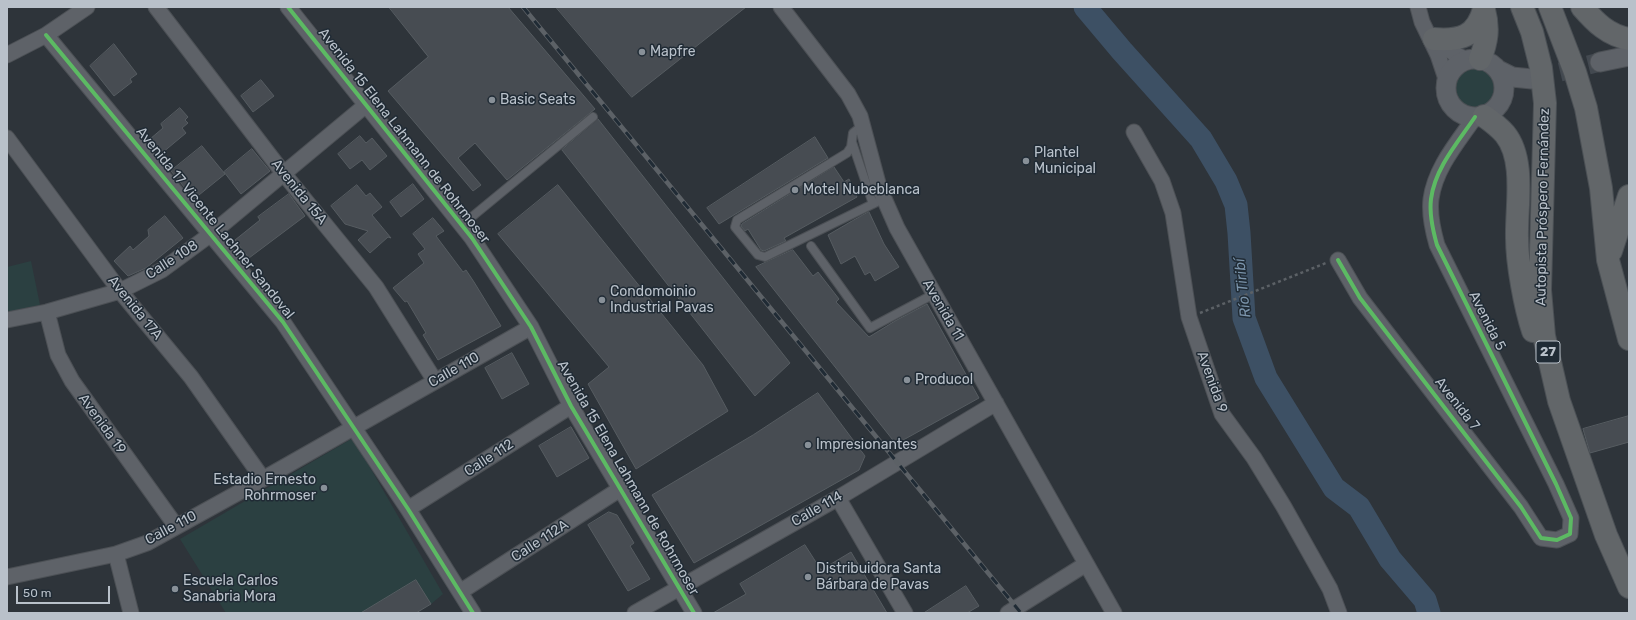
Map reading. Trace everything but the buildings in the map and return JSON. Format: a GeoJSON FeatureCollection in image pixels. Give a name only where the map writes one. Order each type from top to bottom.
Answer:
{"type":"FeatureCollection","features":[{"type":"Feature","properties":{"kind":"highway","name":"Autopista Próspero Fernández"},"geometry":{"type":"LineString","coordinates":[[1522,7],[1532,32],[1541,68],[1545,103],[1540,290],[1544,336],[1559,401],[1606,535],[1629,587]]}},
{"type":"Feature","properties":{"kind":"highway"},"geometry":{"type":"LineString","coordinates":[[1550,7],[1575,72],[1586,108],[1601,188],[1608,260],[1629,339]]}},
{"type":"Feature","properties":{"kind":"highway"},"geometry":{"type":"LineString","coordinates":[[1582,7],[1605,31],[1617,37],[1629,39]]}},
{"type":"Feature","properties":{"kind":"highway"},"geometry":{"type":"LineString","coordinates":[[1429,35],[1457,39],[1467,35],[1478,24],[1484,8]]}},
{"type":"Feature","properties":{"kind":"highway"},"geometry":{"type":"LineString","coordinates":[[1482,63],[1488,35],[1484,8]]}},
{"type":"Feature","properties":{"kind":"highway"},"geometry":{"type":"LineString","coordinates":[[1480,117],[1505,134],[1510,142],[1517,162],[1517,239],[1522,286],[1532,329],[1559,401]]}},
{"type":"Feature","properties":{"kind":"highway"},"geometry":{"type":"LineString","coordinates":[[1608,260],[1629,196]]}},
{"type":"Feature","properties":{"kind":"street"},"geometry":{"type":"LineString","coordinates":[[7,55],[46,35],[87,7]]}},
{"type":"Feature","properties":{"kind":"street","name":"Avenida 15A"},"geometry":{"type":"LineString","coordinates":[[156,7],[284,174],[376,287],[435,381]]}},
{"type":"Feature","properties":{"kind":"street","name":"Avenida 15 Elena Lahmann de Rohrmoser"},"geometry":{"type":"LineString","coordinates":[[288,7],[472,238],[531,327],[571,406],[694,613]]}},
{"type":"Feature","properties":{"kind":"street","name":"Avenida 11"},"geometry":{"type":"LineString","coordinates":[[781,7],[848,94],[860,116],[863,125],[872,161],[878,202],[897,228],[1114,613]]}},
{"type":"Feature","properties":{"kind":"street"},"geometry":{"type":"LineString","coordinates":[[1418,7],[1429,35],[1438,55],[1447,82],[1447,96],[1455,109],[1461,113],[1480,117],[1495,109],[1502,99],[1514,88],[1530,79],[1512,77],[1482,63],[1456,54],[1429,35]]}},
{"type":"Feature","properties":{"kind":"street","name":"Avenida 17 Vicente Lachner Sandoval"},"geometry":{"type":"LineString","coordinates":[[46,35],[283,322],[408,510],[473,613]]}},
{"type":"Feature","properties":{"kind":"street"},"geometry":{"type":"LineString","coordinates":[[1600,62],[1629,56]]}},
{"type":"Feature","properties":{"kind":"street"},"geometry":{"type":"LineString","coordinates":[[1447,82],[1452,70],[1456,66],[1482,63]]}},
{"type":"Feature","properties":{"kind":"street"},"geometry":{"type":"LineString","coordinates":[[1482,63],[1504,84],[1502,99]]}},
{"type":"Feature","properties":{"kind":"street","name":"Calle 108"},"geometry":{"type":"LineString","coordinates":[[7,320],[47,312],[120,291],[162,270],[211,234],[366,105]]}},
{"type":"Feature","properties":{"kind":"street","name":"Avenida 5"},"geometry":{"type":"LineString","coordinates":[[1480,117],[1450,154],[1438,175],[1431,199],[1432,226],[1437,246],[1571,518],[1570,534]]}},
{"type":"Feature","properties":{"kind":"street","name":"Avenida 9"},"geometry":{"type":"LineString","coordinates":[[1134,132],[1162,181],[1173,213],[1189,318],[1222,414],[1254,458],[1284,507],[1330,589],[1339,613]]}},
{"type":"Feature","properties":{"kind":"street","name":"Avenida 17A"},"geometry":{"type":"LineString","coordinates":[[7,138],[120,291],[191,377],[263,479]]}},
{"type":"Feature","properties":{"kind":"street","name":"Avenida 7"},"geometry":{"type":"LineString","coordinates":[[1338,260],[1360,298],[1521,507],[1541,538],[1557,540],[1570,534]]}},
{"type":"Feature","properties":{"kind":"street","name":"Avenida 19"},"geometry":{"type":"LineString","coordinates":[[47,312],[58,355],[72,381],[176,526]]}},
{"type":"Feature","properties":{"kind":"street","name":"Calle 110"},"geometry":{"type":"LineString","coordinates":[[7,577],[116,554],[147,542],[263,479],[531,327]]}},
{"type":"Feature","properties":{"kind":"street","name":"Calle 114"},"geometry":{"type":"LineString","coordinates":[[635,613],[838,498],[996,403]]}},
{"type":"Feature","properties":{"kind":"street","name":"Calle 112"},"geometry":{"type":"LineString","coordinates":[[408,510],[571,406]]}},
{"type":"Feature","properties":{"kind":"street","name":"Calle 112A"},"geometry":{"type":"LineString","coordinates":[[460,592],[620,489]]}},
{"type":"Feature","properties":{"kind":"street"},"geometry":{"type":"LineString","coordinates":[[838,498],[905,613]]}},
{"type":"Feature","properties":{"kind":"street"},"geometry":{"type":"LineString","coordinates":[[116,554],[131,613]]}},
{"type":"Feature","properties":{"kind":"street"},"geometry":{"type":"LineString","coordinates":[[1008,613],[1086,564]]}},
{"type":"Feature","properties":{"kind":"lane"},"geometry":{"type":"LineString","coordinates":[[462,225],[593,117]]}},
{"type":"Feature","properties":{"kind":"lane"},"geometry":{"type":"LineString","coordinates":[[852,142],[878,202],[765,257],[758,255],[735,227],[737,220],[847,153],[852,142],[853,133],[863,125]]}},
{"type":"Feature","properties":{"kind":"lane"},"geometry":{"type":"LineString","coordinates":[[811,246],[870,328],[934,294]]}},
{"type":"Feature","properties":{"kind":"path"},"geometry":{"type":"LineString","coordinates":[[1198,314],[1317,267]]}},
{"type":"Feature","properties":{"kind":"green space"},"geometry":{"type":"Polygon","coordinates":[[[1471,69],[1479,69],[1486,72],[1491,77],[1494,88],[1491,99],[1486,104],[1479,107],[1471,107],[1464,104],[1459,99],[1456,92],[1456,84],[1459,77],[1464,72],[1471,69]]]}},
{"type":"Feature","properties":{"kind":"green space"},"geometry":{"type":"Polygon","coordinates":[[[31,261],[40,305],[7,312],[7,267],[31,261]]]}},
{"type":"Feature","properties":{"kind":"green space","name":"Estadio Ernesto Rohrmoser"},"geometry":{"type":"Polygon","coordinates":[[[353,438],[443,594],[431,604],[415,613],[226,613],[180,539],[353,438]]]}},
{"type":"Feature","properties":{"kind":"waterway","name":"Río Tiribí"},"geometry":{"type":"LineString","coordinates":[[1085,7],[1122,51],[1201,139],[1226,181],[1236,205],[1244,318],[1266,378],[1334,488],[1359,507],[1390,559],[1425,600],[1429,613]]}},
{"type":"Feature","properties":{"kind":"tunnel"},"geometry":{"type":"LineString","coordinates":[[1532,79],[1600,62]]}},
{"type":"Feature","properties":{"kind":"railway"},"geometry":{"type":"LineString","coordinates":[[523,7],[1021,613]]}},
{"type":"Feature","properties":{"kind":"cycle path"},"geometry":{"type":"LineString","coordinates":[[288,7],[472,238],[531,327],[571,406],[694,613]]}},
{"type":"Feature","properties":{"kind":"cycle path"},"geometry":{"type":"LineString","coordinates":[[46,35],[283,322],[408,509],[473,613]]}},
{"type":"Feature","properties":{"kind":"cycle path"},"geometry":{"type":"LineString","coordinates":[[1338,260],[1360,298],[1521,507],[1541,538],[1557,540],[1570,534],[1571,518],[1556,484],[1437,245],[1434,234],[1431,217],[1431,199],[1433,188],[1442,166],[1475,117]]}},
{"type":"Feature","properties":{"kind":"place","name":"Mapfre"},"geometry":{"type":"Point","coordinates":[642,52]}},
{"type":"Feature","properties":{"kind":"place","name":"Basic Seats"},"geometry":{"type":"Point","coordinates":[492,100]}},
{"type":"Feature","properties":{"kind":"place","name":"Plantel Municipal"},"geometry":{"type":"Point","coordinates":[1026,161]}},
{"type":"Feature","properties":{"kind":"place","name":"Motel Nubeblanca"},"geometry":{"type":"Point","coordinates":[795,190]}},
{"type":"Feature","properties":{"kind":"place","name":"Condomoinio Industrial Pavas"},"geometry":{"type":"Point","coordinates":[602,300]}},
{"type":"Feature","properties":{"kind":"place","name":"Producol"},"geometry":{"type":"Point","coordinates":[907,380]}},
{"type":"Feature","properties":{"kind":"place","name":"Impresionantes"},"geometry":{"type":"Point","coordinates":[808,445]}},
{"type":"Feature","properties":{"kind":"place","name":"Estadio Ernesto Rohrmoser"},"geometry":{"type":"Point","coordinates":[324,488]}},
{"type":"Feature","properties":{"kind":"place","name":"Distribuidora Santa Bárbara de Pavas"},"geometry":{"type":"Point","coordinates":[808,577]}},
{"type":"Feature","properties":{"kind":"place","name":"Escuela Carlos Sanabria Mora"},"geometry":{"type":"Point","coordinates":[175,589]}}]}
